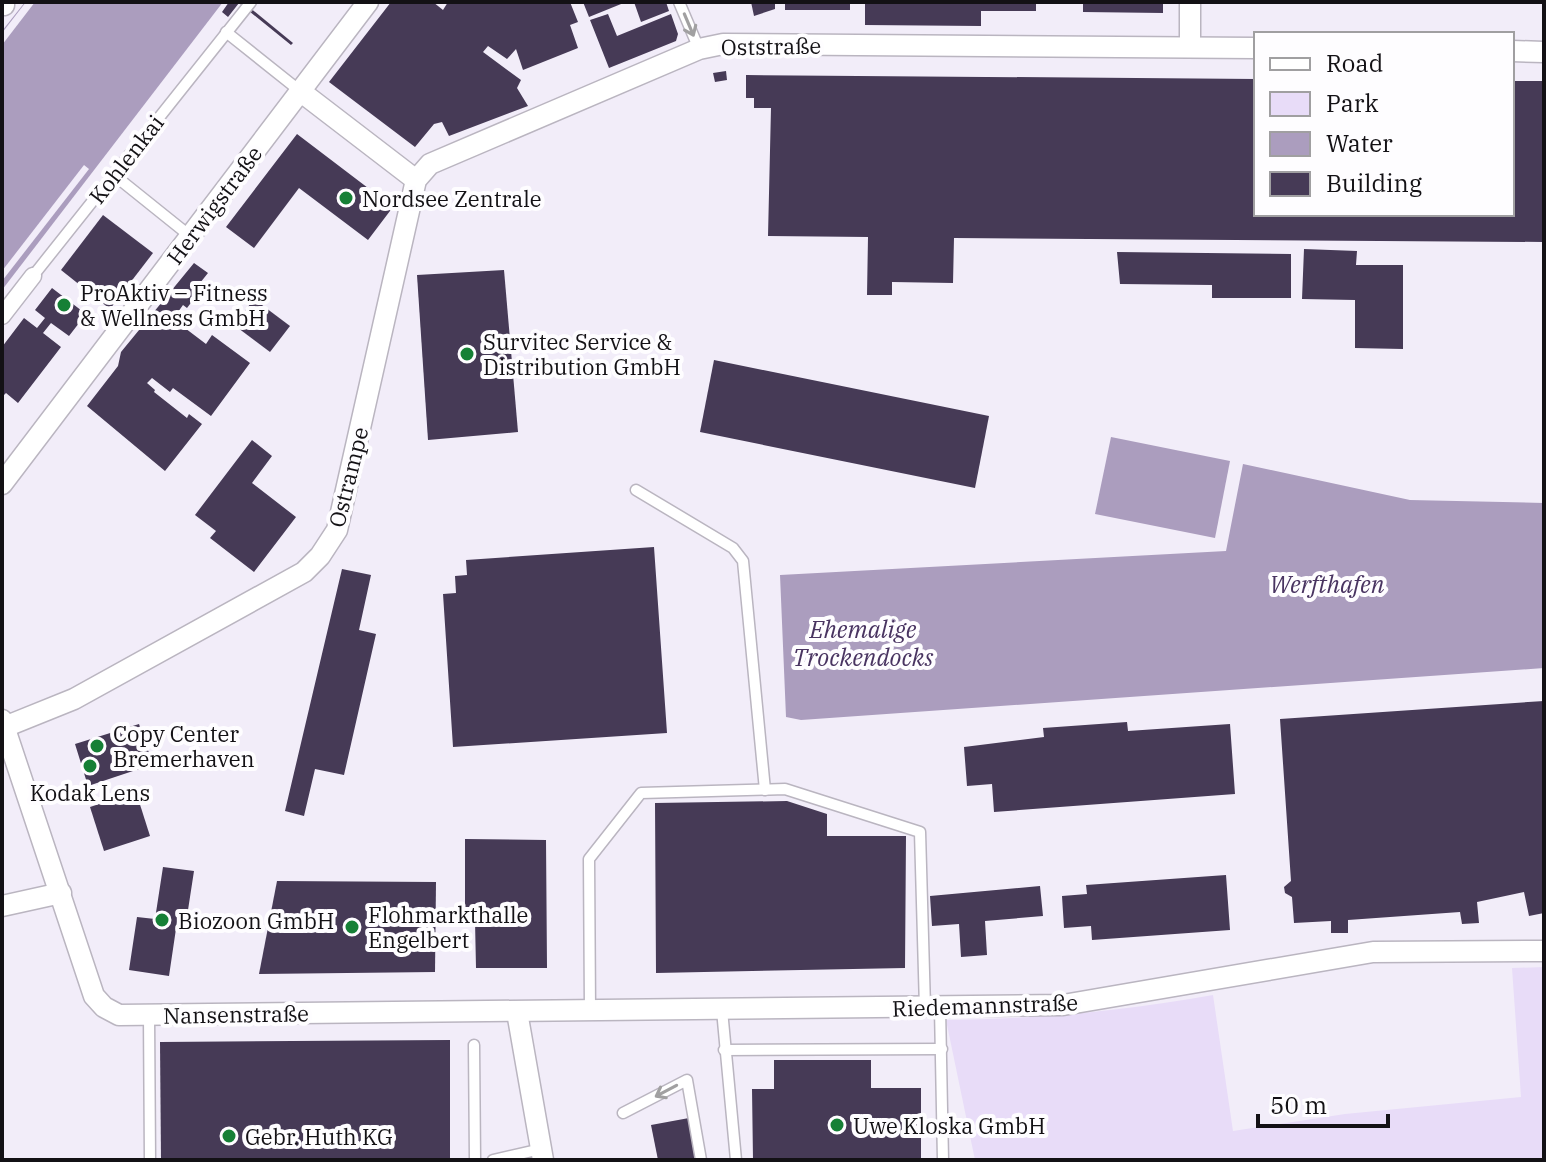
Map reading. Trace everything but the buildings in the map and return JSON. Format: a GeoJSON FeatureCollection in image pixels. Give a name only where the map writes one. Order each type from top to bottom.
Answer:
{"type":"FeatureCollection","features":[{"type":"Feature","properties":{"kind":"street","name":"Herwigstraße"},"geometry":{"type":"LineString","coordinates":[[2,484],[368,2]]}},
{"type":"Feature","properties":{"kind":"street"},"geometry":{"type":"LineString","coordinates":[[1190,2],[1190,47]]}},
{"type":"Feature","properties":{"kind":"street","name":"Oststraße"},"geometry":{"type":"LineString","coordinates":[[416,180],[430,164],[699,49],[723,44],[1254,48]]}},
{"type":"Feature","properties":{"kind":"street"},"geometry":{"type":"LineString","coordinates":[[1514,51],[1544,52]]}},
{"type":"Feature","properties":{"kind":"street"},"geometry":{"type":"LineString","coordinates":[[300,91],[416,180]]}},
{"type":"Feature","properties":{"kind":"street","name":"Ostrampe"},"geometry":{"type":"LineString","coordinates":[[3,725],[74,699],[304,572],[320,556],[337,530],[416,180]]}},
{"type":"Feature","properties":{"kind":"street","name":"Kohlenkai"},"geometry":{"type":"LineString","coordinates":[[2,316],[33,276]]}},
{"type":"Feature","properties":{"kind":"street","name":"Nansenstraße"},"geometry":{"type":"LineString","coordinates":[[3,725],[94,996],[104,1007],[119,1015],[517,1012]]}},
{"type":"Feature","properties":{"kind":"street"},"geometry":{"type":"LineString","coordinates":[[2,906],[61,893]]}},
{"type":"Feature","properties":{"kind":"street","name":"Riedemannstraße"},"geometry":{"type":"LineString","coordinates":[[517,1012],[1063,1005],[1373,952],[1544,951]]}},
{"type":"Feature","properties":{"kind":"street"},"geometry":{"type":"LineString","coordinates":[[517,1012],[542,1155]]}},
{"type":"Feature","properties":{"kind":"lane","name":"Kohlenkai"},"geometry":{"type":"LineString","coordinates":[[33,276],[251,2]]}},
{"type":"Feature","properties":{"kind":"lane"},"geometry":{"type":"LineString","coordinates":[[679,2],[699,49]]}},
{"type":"Feature","properties":{"kind":"lane"},"geometry":{"type":"LineString","coordinates":[[226,32],[300,91]]}},
{"type":"Feature","properties":{"kind":"lane"},"geometry":{"type":"LineString","coordinates":[[114,175],[190,236]]}},
{"type":"Feature","properties":{"kind":"lane"},"geometry":{"type":"LineString","coordinates":[[636,490],[733,548],[743,561],[765,790]]}},
{"type":"Feature","properties":{"kind":"lane"},"geometry":{"type":"LineString","coordinates":[[590,1011],[589,859],[641,793],[785,789],[920,832],[932,1008],[942,1049],[943,1160]]}},
{"type":"Feature","properties":{"kind":"lane"},"geometry":{"type":"LineString","coordinates":[[722,1010],[736,1160]]}},
{"type":"Feature","properties":{"kind":"lane"},"geometry":{"type":"LineString","coordinates":[[149,1015],[150,1160]]}},
{"type":"Feature","properties":{"kind":"lane"},"geometry":{"type":"LineString","coordinates":[[474,1045],[475,1160]]}},
{"type":"Feature","properties":{"kind":"lane"},"geometry":{"type":"LineString","coordinates":[[724,1050],[942,1049]]}},
{"type":"Feature","properties":{"kind":"lane"},"geometry":{"type":"LineString","coordinates":[[623,1113],[687,1080],[701,1160]]}},
{"type":"Feature","properties":{"kind":"lane"},"geometry":{"type":"LineString","coordinates":[[493,1160],[542,1155]]}},
{"type":"Feature","properties":{"kind":"green space"},"geometry":{"type":"Polygon","coordinates":[[[1544,967],[1544,1160],[975,1160],[946,1020],[1080,1013],[1213,995],[1233,1131],[1345,1114],[1521,1097],[1512,968],[1544,967]]]}},
{"type":"Feature","properties":{"kind":"water"},"geometry":{"type":"Polygon","coordinates":[[[25,2],[223,2],[2,290],[2,31],[25,2]]]}},
{"type":"Feature","properties":{"kind":"water"},"geometry":{"type":"Polygon","coordinates":[[[1111,437],[1230,461],[1215,538],[1095,514],[1111,437]]]}},
{"type":"Feature","properties":{"kind":"water"},"geometry":{"type":"Polygon","coordinates":[[[1243,464],[1410,500],[1544,503],[1544,668],[801,720],[786,717],[780,575],[1226,551],[1243,464]]]}},
{"type":"Feature","properties":{"kind":"pier"},"geometry":{"type":"Polygon","coordinates":[[[26,2],[35,2],[2,45],[2,33],[26,2]]]}},
{"type":"Feature","properties":{"kind":"pier"},"geometry":{"type":"Polygon","coordinates":[[[84,165],[89,169],[2,281],[2,271],[84,165]]]}},
{"type":"Feature","properties":{"kind":"place","name":"Nordsee Zentrale"},"geometry":{"type":"Point","coordinates":[346,198]}},
{"type":"Feature","properties":{"kind":"place","name":"ProAktiv – Fitness & Wellness GmbH"},"geometry":{"type":"Point","coordinates":[64,305]}},
{"type":"Feature","properties":{"kind":"place","name":"Survitec Service & Distribution GmbH"},"geometry":{"type":"Point","coordinates":[467,354]}},
{"type":"Feature","properties":{"kind":"place","name":"Copy Center Bremerhaven"},"geometry":{"type":"Point","coordinates":[97,746]}},
{"type":"Feature","properties":{"kind":"place","name":"Kodak Lens"},"geometry":{"type":"Point","coordinates":[90,766]}},
{"type":"Feature","properties":{"kind":"place","name":"Biozoon GmbH"},"geometry":{"type":"Point","coordinates":[162,920]}},
{"type":"Feature","properties":{"kind":"place","name":"Flohmarkthalle Engelbert"},"geometry":{"type":"Point","coordinates":[352,927]}},
{"type":"Feature","properties":{"kind":"place","name":"Uwe Kloska GmbH"},"geometry":{"type":"Point","coordinates":[837,1125]}},
{"type":"Feature","properties":{"kind":"place","name":"Gebr. Huth KG"},"geometry":{"type":"Point","coordinates":[229,1136]}},
{"type":"Feature","properties":{"kind":"water label","name":"Werfthafen"},"geometry":{"type":"Point","coordinates":[1327,584]}},
{"type":"Feature","properties":{"kind":"water label","name":"Ehemalige Trockendocks"},"geometry":{"type":"Point","coordinates":[863,643]}}]}
